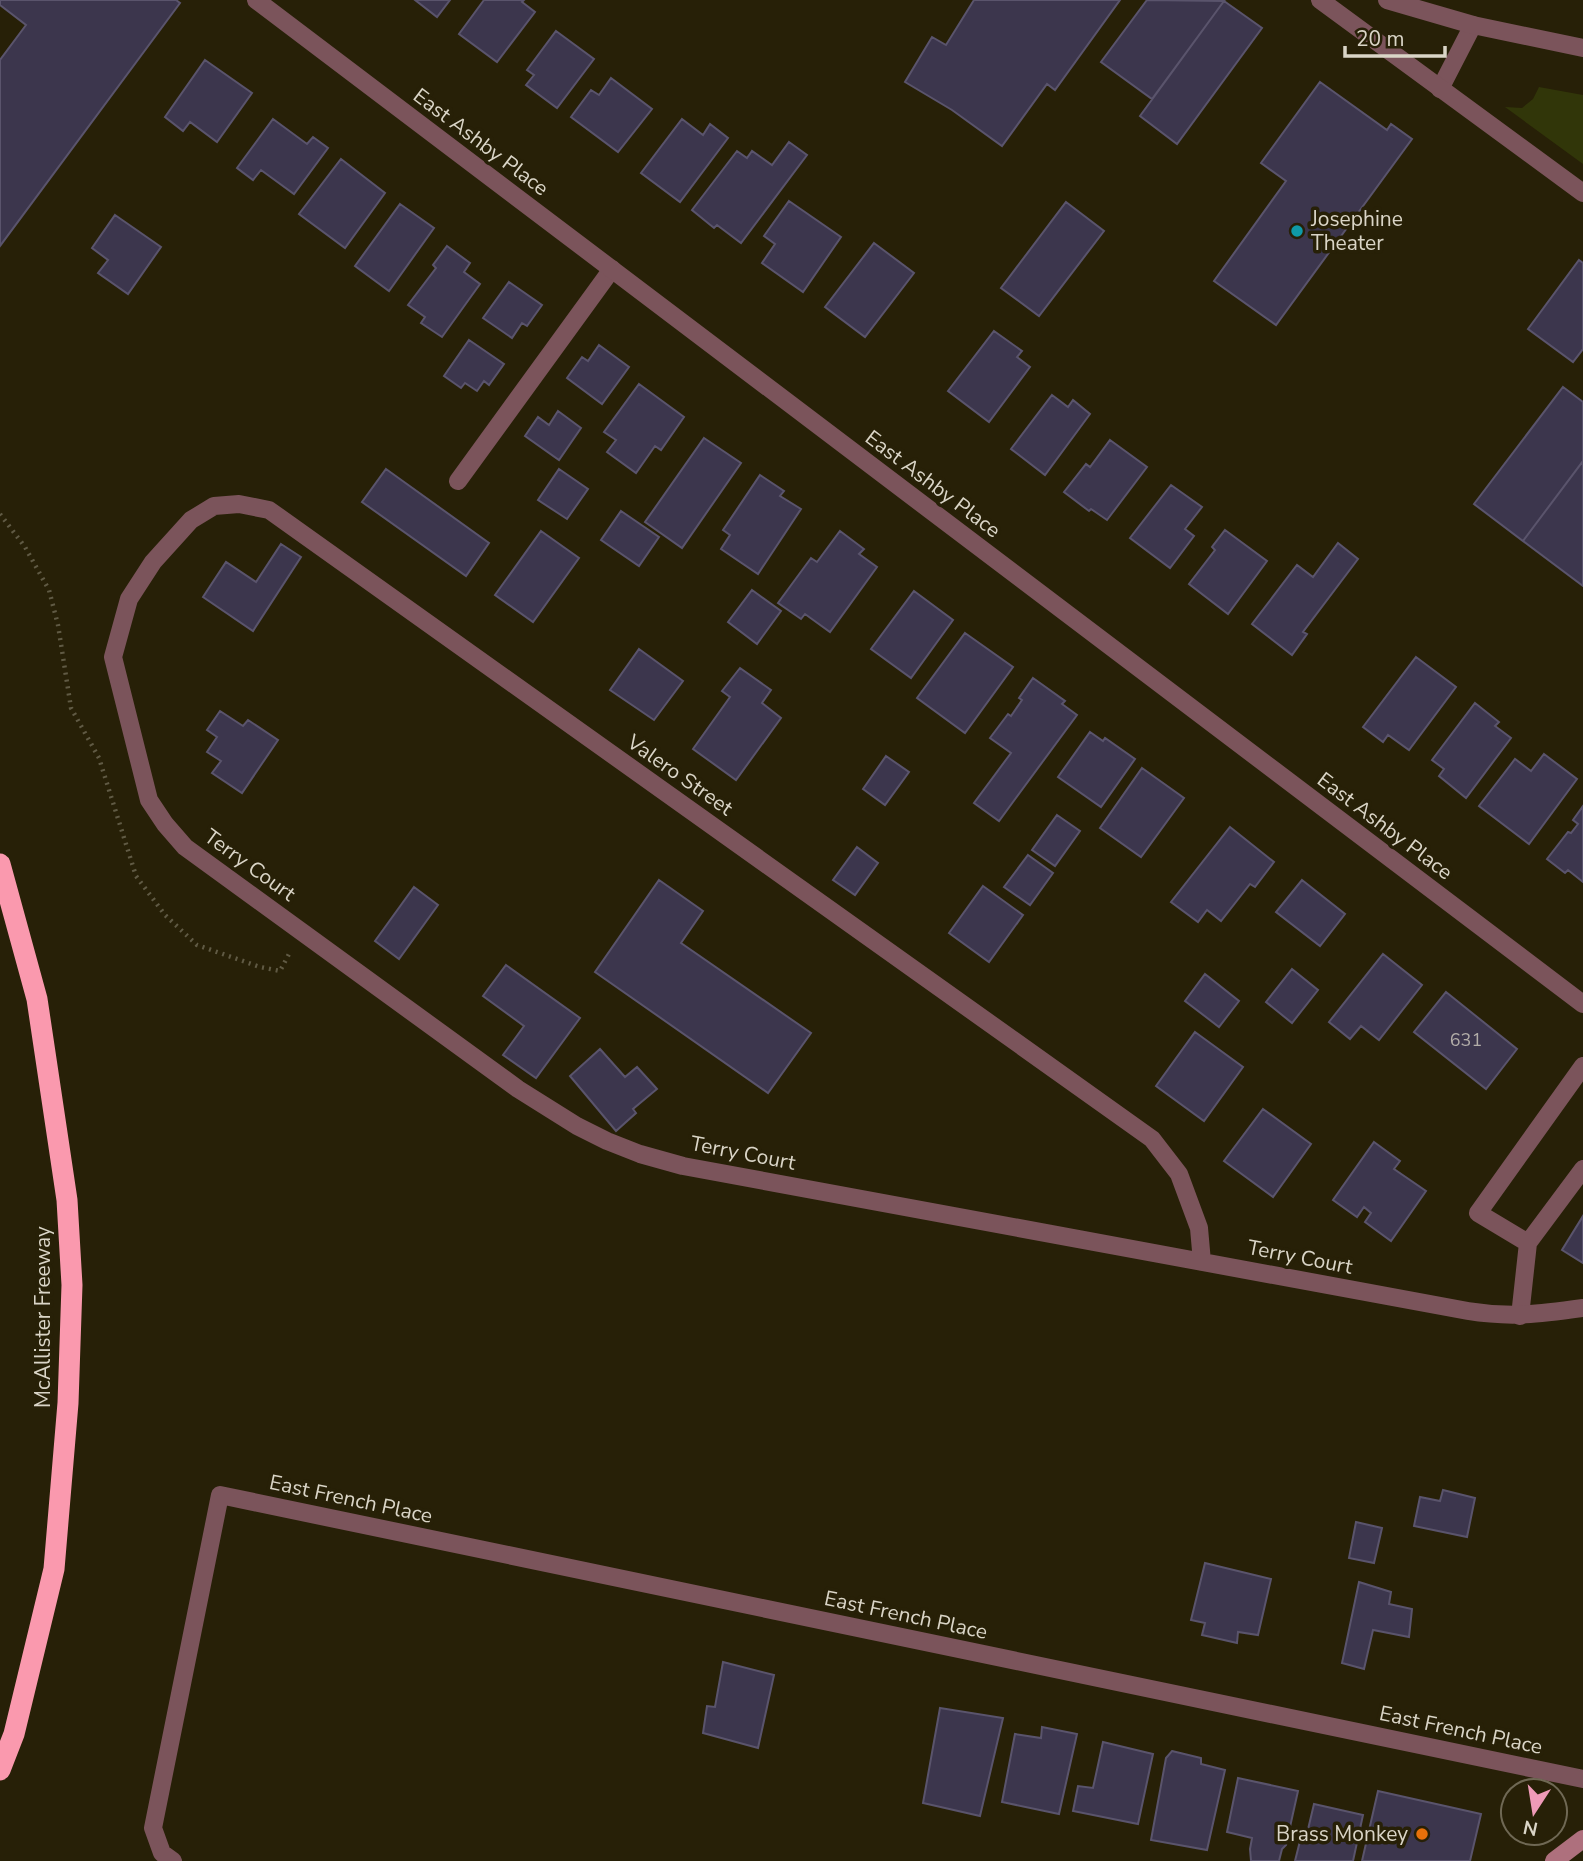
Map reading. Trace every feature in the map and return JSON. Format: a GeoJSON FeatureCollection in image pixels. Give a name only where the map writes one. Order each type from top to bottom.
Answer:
{"type":"FeatureCollection","features":[{"type":"Feature","properties":{"kind":"highway","name":"McAllister Freeway"},"geometry":{"type":"LineString","coordinates":[[0,864],[37,999],[67,1200],[72,1285],[68,1403],[54,1569],[14,1734],[0,1770]]}},
{"type":"Feature","properties":{"kind":"main road"},"geometry":{"type":"LineString","coordinates":[[1554,1861],[1583,1839]]}},
{"type":"Feature","properties":{"kind":"street","name":"East Ashby Place"},"geometry":{"type":"LineString","coordinates":[[256,0],[1583,1004]]}},
{"type":"Feature","properties":{"kind":"street"},"geometry":{"type":"LineString","coordinates":[[1320,0],[1583,193]]}},
{"type":"Feature","properties":{"kind":"street"},"geometry":{"type":"LineString","coordinates":[[1387,0],[1474,25],[1583,48]]}},
{"type":"Feature","properties":{"kind":"street"},"geometry":{"type":"LineString","coordinates":[[1440,89],[1474,25]]}},
{"type":"Feature","properties":{"kind":"street"},"geometry":{"type":"LineString","coordinates":[[458,481],[611,269]]}},
{"type":"Feature","properties":{"kind":"street","name":"Valero Street"},"geometry":{"type":"LineString","coordinates":[[113,657],[130,599],[153,562],[191,520],[214,506],[239,504],[269,510],[1152,1139],[1179,1174],[1199,1228],[1202,1262]]}},
{"type":"Feature","properties":{"kind":"street","name":"Terry Court"},"geometry":{"type":"LineString","coordinates":[[113,657],[149,800],[185,847],[518,1089],[607,1142],[682,1166],[1468,1311],[1520,1317],[1583,1308]]}},
{"type":"Feature","properties":{"kind":"street"},"geometry":{"type":"LineString","coordinates":[[1528,1243],[1478,1213],[1583,1066]]}},
{"type":"Feature","properties":{"kind":"street"},"geometry":{"type":"LineString","coordinates":[[1520,1317],[1528,1243],[1583,1169]]}},
{"type":"Feature","properties":{"kind":"street","name":"East French Place"},"geometry":{"type":"LineString","coordinates":[[168,1857],[153,1828],[220,1495],[1583,1779]]}},
{"type":"Feature","properties":{"kind":"green space"},"geometry":{"type":"Polygon","coordinates":[[[1539,87],[1583,95],[1583,164],[1505,107],[1522,108],[1533,99],[1539,87]]]}},
{"type":"Feature","properties":{"kind":"building"},"geometry":{"type":"Polygon","coordinates":[[[0,0],[176,0],[180,3],[0,246],[0,60],[26,25],[0,5],[0,0]]]}},
{"type":"Feature","properties":{"kind":"building"},"geometry":{"type":"Polygon","coordinates":[[[415,0],[450,0],[437,17],[415,0]]]}},
{"type":"Feature","properties":{"kind":"building"},"geometry":{"type":"Polygon","coordinates":[[[484,0],[524,0],[522,2],[535,12],[497,62],[459,34],[484,0]]]}},
{"type":"Feature","properties":{"kind":"building"},"geometry":{"type":"Polygon","coordinates":[[[974,0],[1120,0],[1055,90],[1047,84],[1002,146],[952,110],[905,82],[932,37],[946,45],[974,0]]]}},
{"type":"Feature","properties":{"kind":"building"},"geometry":{"type":"Polygon","coordinates":[[[1147,0],[1224,1],[1152,99],[1101,62],[1147,0]]]}},
{"type":"Feature","properties":{"kind":"building"},"geometry":{"type":"Polygon","coordinates":[[[1224,1],[1262,28],[1177,144],[1140,116],[1224,1]]]}},
{"type":"Feature","properties":{"kind":"building"},"geometry":{"type":"Polygon","coordinates":[[[556,31],[594,59],[557,108],[526,85],[534,75],[527,70],[556,31]]]}},
{"type":"Feature","properties":{"kind":"building"},"geometry":{"type":"Polygon","coordinates":[[[205,60],[252,93],[217,142],[190,122],[183,131],[165,117],[205,60]]]}},
{"type":"Feature","properties":{"kind":"building"},"geometry":{"type":"Polygon","coordinates":[[[611,78],[652,109],[618,152],[571,117],[591,90],[599,95],[611,78]]]}},
{"type":"Feature","properties":{"kind":"building","name":"Josephine Theater"},"geometry":{"type":"Polygon","coordinates":[[[1320,82],[1387,130],[1391,124],[1412,139],[1276,325],[1214,281],[1286,181],[1261,163],[1320,82]]]}},
{"type":"Feature","properties":{"kind":"building"},"geometry":{"type":"Polygon","coordinates":[[[273,119],[307,144],[313,137],[328,148],[294,194],[261,170],[253,180],[237,168],[273,119]]]}},
{"type":"Feature","properties":{"kind":"building"},"geometry":{"type":"Polygon","coordinates":[[[682,119],[703,135],[710,124],[728,138],[680,202],[641,173],[682,119]]]}},
{"type":"Feature","properties":{"kind":"building"},"geometry":{"type":"Polygon","coordinates":[[[789,142],[807,155],[741,243],[717,225],[714,228],[692,210],[737,151],[747,158],[752,151],[772,165],[789,142]]]}},
{"type":"Feature","properties":{"kind":"building"},"geometry":{"type":"Polygon","coordinates":[[[341,159],[385,193],[345,248],[299,214],[341,159]]]}},
{"type":"Feature","properties":{"kind":"building"},"geometry":{"type":"Polygon","coordinates":[[[789,201],[841,237],[803,292],[762,263],[775,244],[764,236],[789,201]]]}},
{"type":"Feature","properties":{"kind":"building"},"geometry":{"type":"Polygon","coordinates":[[[1066,202],[1104,231],[1039,316],[1001,288],[1066,202]]]}},
{"type":"Feature","properties":{"kind":"building"},"geometry":{"type":"Polygon","coordinates":[[[400,204],[434,228],[389,291],[355,266],[400,204]]]}},
{"type":"Feature","properties":{"kind":"building"},"geometry":{"type":"Polygon","coordinates":[[[115,215],[161,247],[128,294],[98,273],[108,260],[92,248],[115,215]]]}},
{"type":"Feature","properties":{"kind":"building"},"geometry":{"type":"Polygon","coordinates":[[[874,243],[914,273],[865,337],[825,307],[874,243]]]}},
{"type":"Feature","properties":{"kind":"building"},"geometry":{"type":"Polygon","coordinates":[[[447,246],[470,263],[464,272],[480,284],[442,337],[421,323],[425,317],[408,305],[436,268],[433,265],[447,246]]]}},
{"type":"Feature","properties":{"kind":"building"},"geometry":{"type":"Polygon","coordinates":[[[1579,260],[1583,263],[1583,349],[1573,362],[1528,329],[1579,260]]]}},
{"type":"Feature","properties":{"kind":"building"},"geometry":{"type":"Polygon","coordinates":[[[509,282],[542,305],[527,326],[522,323],[512,338],[483,318],[509,282]]]}},
{"type":"Feature","properties":{"kind":"building"},"geometry":{"type":"Polygon","coordinates":[[[994,331],[1022,351],[1017,357],[1030,367],[989,422],[948,391],[994,331]]]}},
{"type":"Feature","properties":{"kind":"building"},"geometry":{"type":"Polygon","coordinates":[[[469,340],[504,364],[489,385],[484,381],[477,391],[465,383],[461,388],[444,376],[469,340]]]}},
{"type":"Feature","properties":{"kind":"building"},"geometry":{"type":"Polygon","coordinates":[[[599,345],[629,367],[602,404],[567,378],[582,357],[588,361],[599,345]]]}},
{"type":"Feature","properties":{"kind":"building"},"geometry":{"type":"Polygon","coordinates":[[[639,384],[684,417],[661,450],[655,446],[636,473],[607,452],[616,440],[604,432],[639,384]]]}},
{"type":"Feature","properties":{"kind":"building"},"geometry":{"type":"Polygon","coordinates":[[[1563,387],[1583,402],[1583,461],[1523,541],[1474,504],[1563,387]]]}},
{"type":"Feature","properties":{"kind":"building"},"geometry":{"type":"Polygon","coordinates":[[[1052,395],[1068,407],[1073,400],[1090,414],[1045,475],[1011,449],[1052,395]]]}},
{"type":"Feature","properties":{"kind":"building"},"geometry":{"type":"Polygon","coordinates":[[[558,411],[581,428],[559,460],[525,436],[538,417],[549,425],[558,411]]]}},
{"type":"Feature","properties":{"kind":"building"},"geometry":{"type":"Polygon","coordinates":[[[704,438],[741,463],[682,548],[645,522],[704,438]]]}},
{"type":"Feature","properties":{"kind":"building"},"geometry":{"type":"Polygon","coordinates":[[[1110,440],[1147,467],[1107,520],[1091,509],[1089,511],[1064,492],[1086,464],[1090,467],[1110,440]]]}},
{"type":"Feature","properties":{"kind":"building"},"geometry":{"type":"Polygon","coordinates":[[[1583,461],[1583,586],[1523,541],[1583,461]]]}},
{"type":"Feature","properties":{"kind":"building"},"geometry":{"type":"Polygon","coordinates":[[[386,469],[489,543],[466,576],[362,502],[386,469]]]}},
{"type":"Feature","properties":{"kind":"building"},"geometry":{"type":"Polygon","coordinates":[[[559,469],[588,489],[567,519],[538,500],[559,469]]]}},
{"type":"Feature","properties":{"kind":"building"},"geometry":{"type":"Polygon","coordinates":[[[760,475],[784,491],[780,496],[801,509],[758,574],[721,549],[730,535],[723,530],[760,475]]]}},
{"type":"Feature","properties":{"kind":"building"},"geometry":{"type":"Polygon","coordinates":[[[1171,485],[1202,507],[1185,529],[1194,536],[1170,568],[1130,538],[1171,485]]]}},
{"type":"Feature","properties":{"kind":"building"},"geometry":{"type":"Polygon","coordinates":[[[621,511],[659,537],[639,566],[601,540],[621,511]]]}},
{"type":"Feature","properties":{"kind":"building"},"geometry":{"type":"Polygon","coordinates":[[[1225,530],[1267,561],[1228,614],[1189,584],[1215,550],[1212,547],[1225,530]]]}},
{"type":"Feature","properties":{"kind":"building"},"geometry":{"type":"Polygon","coordinates":[[[541,531],[579,558],[533,622],[495,595],[541,531]]]}},
{"type":"Feature","properties":{"kind":"building"},"geometry":{"type":"Polygon","coordinates":[[[840,531],[864,549],[859,554],[877,567],[830,632],[805,614],[801,619],[778,603],[811,558],[817,562],[840,531]]]}},
{"type":"Feature","properties":{"kind":"building"},"geometry":{"type":"Polygon","coordinates":[[[1338,543],[1358,559],[1303,632],[1307,634],[1292,655],[1252,624],[1297,565],[1313,577],[1338,543]]]}},
{"type":"Feature","properties":{"kind":"building"},"geometry":{"type":"Polygon","coordinates":[[[281,544],[301,557],[253,631],[203,597],[226,562],[256,582],[281,544]]]}},
{"type":"Feature","properties":{"kind":"building"},"geometry":{"type":"Polygon","coordinates":[[[752,590],[781,611],[757,644],[728,622],[752,590]]]}},
{"type":"Feature","properties":{"kind":"building"},"geometry":{"type":"Polygon","coordinates":[[[914,591],[953,620],[911,678],[871,649],[914,591]]]}},
{"type":"Feature","properties":{"kind":"building"},"geometry":{"type":"Polygon","coordinates":[[[965,633],[1013,667],[965,733],[917,698],[965,633]]]}},
{"type":"Feature","properties":{"kind":"building"},"geometry":{"type":"Polygon","coordinates":[[[639,649],[683,681],[654,720],[610,690],[639,649]]]}},
{"type":"Feature","properties":{"kind":"building"},"geometry":{"type":"Polygon","coordinates":[[[1416,657],[1456,687],[1409,750],[1388,735],[1383,742],[1363,727],[1416,657]]]}},
{"type":"Feature","properties":{"kind":"building"},"geometry":{"type":"Polygon","coordinates":[[[740,668],[771,690],[762,703],[781,718],[736,780],[693,749],[730,697],[722,691],[740,668]]]}},
{"type":"Feature","properties":{"kind":"building"},"geometry":{"type":"Polygon","coordinates":[[[1033,678],[1065,701],[1062,704],[1077,715],[999,821],[974,803],[1011,753],[990,738],[1008,714],[1011,716],[1033,678]]]}},
{"type":"Feature","properties":{"kind":"building"},"geometry":{"type":"Polygon","coordinates":[[[1475,703],[1499,722],[1495,726],[1511,738],[1466,798],[1439,776],[1444,769],[1432,760],[1475,703]]]}},
{"type":"Feature","properties":{"kind":"building"},"geometry":{"type":"Polygon","coordinates":[[[220,711],[243,726],[248,720],[278,740],[242,793],[212,773],[221,761],[207,752],[217,737],[207,730],[220,711]]]}},
{"type":"Feature","properties":{"kind":"building"},"geometry":{"type":"Polygon","coordinates":[[[1090,732],[1103,741],[1105,738],[1135,759],[1101,807],[1058,777],[1090,732]]]}},
{"type":"Feature","properties":{"kind":"building"},"geometry":{"type":"Polygon","coordinates":[[[1544,754],[1577,779],[1529,844],[1479,806],[1515,759],[1531,771],[1544,754]]]}},
{"type":"Feature","properties":{"kind":"building"},"geometry":{"type":"Polygon","coordinates":[[[886,756],[909,772],[885,805],[863,789],[886,756]]]}},
{"type":"Feature","properties":{"kind":"building"},"geometry":{"type":"Polygon","coordinates":[[[1142,768],[1184,798],[1141,857],[1100,828],[1142,768]]]}},
{"type":"Feature","properties":{"kind":"building"},"geometry":{"type":"Polygon","coordinates":[[[1583,806],[1583,882],[1568,870],[1565,873],[1547,859],[1568,832],[1571,833],[1578,824],[1573,820],[1583,806]]]}},
{"type":"Feature","properties":{"kind":"building"},"geometry":{"type":"Polygon","coordinates":[[[1057,815],[1080,831],[1055,866],[1032,850],[1057,815]]]}},
{"type":"Feature","properties":{"kind":"building"},"geometry":{"type":"Polygon","coordinates":[[[1230,827],[1274,862],[1255,887],[1250,884],[1221,921],[1207,910],[1198,922],[1171,902],[1230,827]]]}},
{"type":"Feature","properties":{"kind":"building"},"geometry":{"type":"Polygon","coordinates":[[[857,847],[878,863],[855,895],[833,880],[857,847]]]}},
{"type":"Feature","properties":{"kind":"building"},"geometry":{"type":"Polygon","coordinates":[[[1028,855],[1053,873],[1030,905],[1004,887],[1028,855]]]}},
{"type":"Feature","properties":{"kind":"building"},"geometry":{"type":"Polygon","coordinates":[[[659,880],[703,911],[681,943],[811,1033],[768,1093],[595,972],[659,880]]]}},
{"type":"Feature","properties":{"kind":"building"},"geometry":{"type":"Polygon","coordinates":[[[1302,880],[1345,914],[1320,946],[1276,912],[1302,880]]]}},
{"type":"Feature","properties":{"kind":"building"},"geometry":{"type":"Polygon","coordinates":[[[983,886],[1023,915],[989,962],[949,933],[983,886]]]}},
{"type":"Feature","properties":{"kind":"building"},"geometry":{"type":"Polygon","coordinates":[[[414,887],[438,905],[399,959],[375,941],[414,887]]]}},
{"type":"Feature","properties":{"kind":"building"},"geometry":{"type":"Polygon","coordinates":[[[1383,954],[1422,985],[1379,1040],[1361,1026],[1350,1039],[1329,1022],[1383,954]]]}},
{"type":"Feature","properties":{"kind":"building"},"geometry":{"type":"Polygon","coordinates":[[[506,965],[580,1018],[536,1078],[503,1055],[524,1026],[483,996],[506,965]]]}},
{"type":"Feature","properties":{"kind":"building"},"geometry":{"type":"Polygon","coordinates":[[[1292,969],[1318,990],[1292,1023],[1266,1002],[1292,969]]]}},
{"type":"Feature","properties":{"kind":"building"},"geometry":{"type":"Polygon","coordinates":[[[1205,974],[1239,1001],[1219,1027],[1185,1001],[1205,974]]]}},
{"type":"Feature","properties":{"kind":"building"},"geometry":{"type":"Polygon","coordinates":[[[1446,992],[1517,1049],[1486,1089],[1414,1032],[1446,992]]]}},
{"type":"Feature","properties":{"kind":"building"},"geometry":{"type":"Polygon","coordinates":[[[1195,1032],[1243,1067],[1204,1121],[1156,1086],[1195,1032]]]}},
{"type":"Feature","properties":{"kind":"building"},"geometry":{"type":"Polygon","coordinates":[[[600,1049],[625,1077],[637,1067],[657,1089],[633,1109],[636,1113],[616,1131],[570,1076],[600,1049]]]}},
{"type":"Feature","properties":{"kind":"building"},"geometry":{"type":"Polygon","coordinates":[[[1263,1109],[1311,1144],[1273,1197],[1224,1161],[1263,1109]]]}},
{"type":"Feature","properties":{"kind":"building"},"geometry":{"type":"Polygon","coordinates":[[[1374,1142],[1400,1161],[1394,1169],[1426,1191],[1391,1241],[1365,1222],[1371,1213],[1364,1207],[1357,1217],[1333,1200],[1374,1142]]]}},
{"type":"Feature","properties":{"kind":"building"},"geometry":{"type":"Polygon","coordinates":[[[1583,1216],[1583,1263],[1562,1250],[1583,1216]]]}},
{"type":"Feature","properties":{"kind":"building"},"geometry":{"type":"Polygon","coordinates":[[[1443,1490],[1475,1498],[1467,1537],[1414,1526],[1420,1497],[1440,1501],[1443,1490]]]}},
{"type":"Feature","properties":{"kind":"building"},"geometry":{"type":"Polygon","coordinates":[[[1356,1522],[1382,1528],[1374,1563],[1349,1558],[1356,1522]]]}},
{"type":"Feature","properties":{"kind":"building"},"geometry":{"type":"Polygon","coordinates":[[[1205,1563],[1271,1579],[1258,1635],[1238,1632],[1237,1643],[1202,1635],[1205,1623],[1191,1620],[1205,1563]]]}},
{"type":"Feature","properties":{"kind":"building"},"geometry":{"type":"Polygon","coordinates":[[[1359,1582],[1391,1592],[1389,1604],[1412,1609],[1409,1637],[1373,1630],[1364,1669],[1342,1663],[1359,1582]]]}},
{"type":"Feature","properties":{"kind":"building"},"geometry":{"type":"Polygon","coordinates":[[[723,1662],[774,1675],[758,1748],[703,1733],[707,1706],[715,1707],[723,1662]]]}},
{"type":"Feature","properties":{"kind":"building"},"geometry":{"type":"Polygon","coordinates":[[[940,1708],[1003,1718],[980,1816],[923,1803],[940,1708]]]}},
{"type":"Feature","properties":{"kind":"building"},"geometry":{"type":"Polygon","coordinates":[[[1042,1727],[1077,1734],[1059,1814],[1002,1802],[1015,1734],[1041,1738],[1042,1727]]]}},
{"type":"Feature","properties":{"kind":"building"},"geometry":{"type":"Polygon","coordinates":[[[1103,1742],[1153,1754],[1138,1824],[1073,1811],[1078,1786],[1093,1788],[1103,1742]]]}},
{"type":"Feature","properties":{"kind":"building"},"geometry":{"type":"Polygon","coordinates":[[[1172,1751],[1201,1758],[1201,1764],[1225,1770],[1207,1850],[1151,1840],[1166,1758],[1172,1751]]]}},
{"type":"Feature","properties":{"kind":"building"},"geometry":{"type":"Polygon","coordinates":[[[1238,1778],[1298,1791],[1286,1845],[1279,1861],[1251,1861],[1252,1838],[1227,1832],[1238,1778]]]}},
{"type":"Feature","properties":{"kind":"building","name":"Brass Monkey"},"geometry":{"type":"Polygon","coordinates":[[[1378,1791],[1481,1814],[1470,1861],[1362,1861],[1378,1791]]]}},
{"type":"Feature","properties":{"kind":"building"},"geometry":{"type":"Polygon","coordinates":[[[1314,1804],[1363,1815],[1353,1861],[1295,1861],[1300,1841],[1305,1842],[1314,1804]]]}},
{"type":"Feature","properties":{"kind":"place","name":"Josephine Theater"},"geometry":{"type":"Point","coordinates":[1297,231]}},
{"type":"Feature","properties":{"kind":"place","name":"Brass Monkey"},"geometry":{"type":"Point","coordinates":[1422,1834]}}]}
